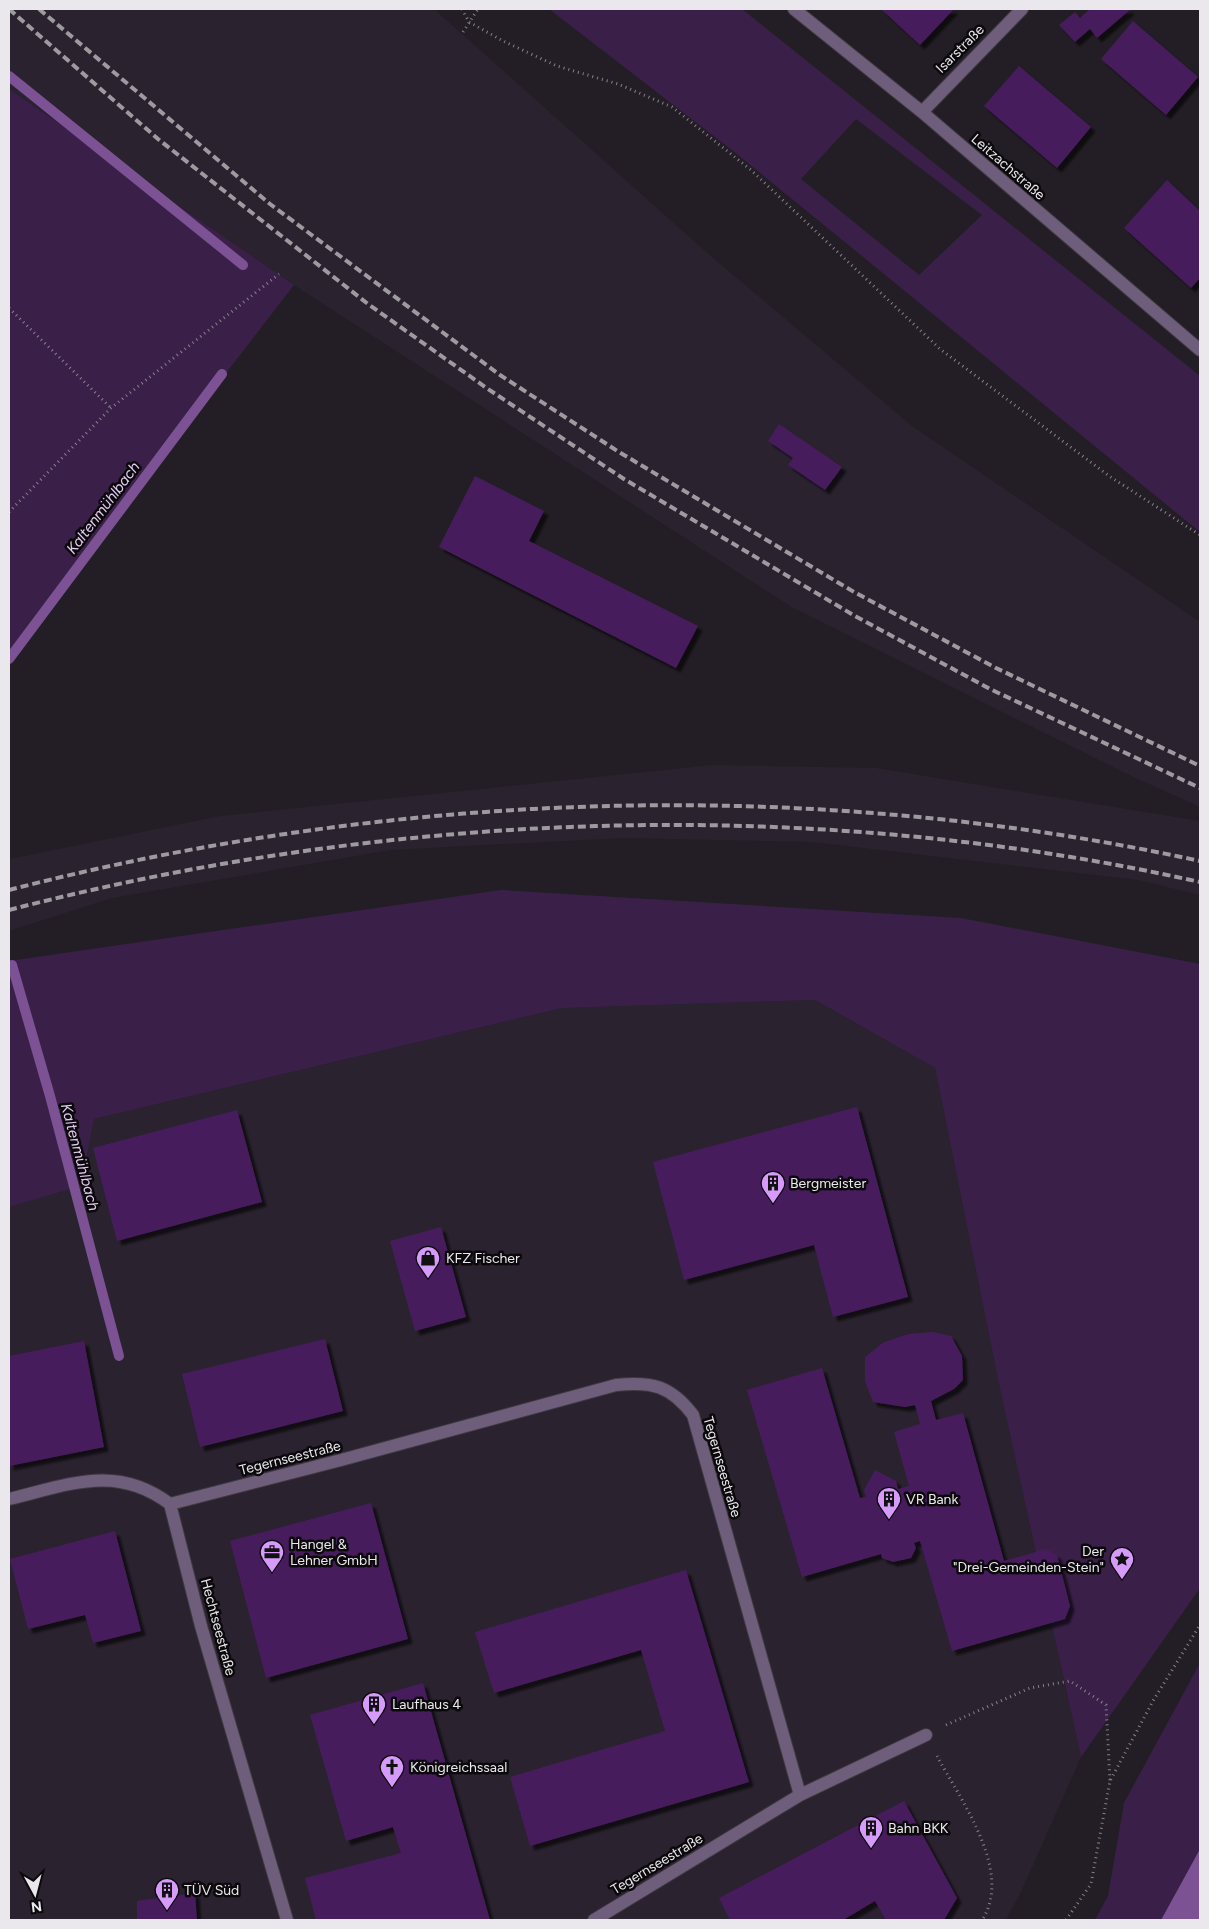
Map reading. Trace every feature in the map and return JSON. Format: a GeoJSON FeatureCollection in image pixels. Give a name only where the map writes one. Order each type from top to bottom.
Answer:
{"type":"FeatureCollection","features":[{"type":"Feature","properties":{"kind":"street","name":"Leitzachstraße"},"geometry":{"type":"LineString","coordinates":[[794,9],[922,112],[1200,350]]}},
{"type":"Feature","properties":{"kind":"street","name":"Isarstraße"},"geometry":{"type":"LineString","coordinates":[[922,112],[1022,9]]}},
{"type":"Feature","properties":{"kind":"street","name":"Tegernseestraße"},"geometry":{"type":"LineString","coordinates":[[170,1504],[341,1460],[616,1385],[636,1383],[660,1388],[679,1398],[693,1415],[800,1795],[594,1920]]}},
{"type":"Feature","properties":{"kind":"street"},"geometry":{"type":"LineString","coordinates":[[9,1499],[94,1479],[136,1484],[156,1493],[170,1504]]}},
{"type":"Feature","properties":{"kind":"street","name":"Hechtseestraße"},"geometry":{"type":"LineString","coordinates":[[170,1504],[201,1626],[287,1920]]}},
{"type":"Feature","properties":{"kind":"street"},"geometry":{"type":"LineString","coordinates":[[800,1795],[926,1735]]}},
{"type":"Feature","properties":{"kind":"path"},"geometry":{"type":"LineString","coordinates":[[462,9],[469,22],[503,41],[557,66],[618,84],[672,107],[751,170],[940,349],[1109,476],[1200,535]]}},
{"type":"Feature","properties":{"kind":"path"},"geometry":{"type":"LineString","coordinates":[[463,32],[478,9]]}},
{"type":"Feature","properties":{"kind":"path"},"geometry":{"type":"LineString","coordinates":[[9,512],[111,408],[279,274]]}},
{"type":"Feature","properties":{"kind":"path"},"geometry":{"type":"LineString","coordinates":[[9,308],[111,408]]}},
{"type":"Feature","properties":{"kind":"path"},"geometry":{"type":"LineString","coordinates":[[1110,1780],[1153,1700],[1200,1625]]}},
{"type":"Feature","properties":{"kind":"path"},"geometry":{"type":"LineString","coordinates":[[982,1920],[993,1894],[990,1862],[971,1818],[926,1735],[1030,1688],[1070,1681],[1106,1705],[1110,1780],[1091,1884],[1066,1920]]}},
{"type":"Feature","properties":{"kind":"shaded area"},"geometry":{"type":"Polygon","coordinates":[[[9,9],[434,9],[713,258],[912,426],[1200,622],[1200,807],[1127,774],[790,606],[294,285],[9,89],[9,9]]]}},
{"type":"Feature","properties":{"kind":"shaded area"},"geometry":{"type":"Polygon","coordinates":[[[549,9],[742,9],[1200,376],[1200,532],[737,154],[549,9]],[[856,119],[801,179],[919,275],[982,215],[856,119]]]}},
{"type":"Feature","properties":{"kind":"shaded area"},"geometry":{"type":"Polygon","coordinates":[[[9,89],[294,285],[9,654],[9,89]]]}},
{"type":"Feature","properties":{"kind":"shaded area"},"geometry":{"type":"Polygon","coordinates":[[[712,765],[876,768],[1200,821],[1200,895],[1138,880],[812,842],[623,838],[391,850],[112,898],[9,931],[10,859],[220,816],[712,765]]]}},
{"type":"Feature","properties":{"kind":"shaded area"},"geometry":{"type":"Polygon","coordinates":[[[501,890],[961,918],[1200,964],[1200,1588],[1081,1757],[1000,1389],[935,1068],[815,1000],[562,1008],[94,1119],[81,1186],[9,1207],[9,961],[501,890]]]}},
{"type":"Feature","properties":{"kind":"shaded area"},"geometry":{"type":"Polygon","coordinates":[[[815,1000],[935,1068],[1000,1389],[1081,1757],[1021,1892],[1006,1920],[9,1920],[9,1207],[81,1186],[94,1119],[562,1008],[815,1000]]]}},
{"type":"Feature","properties":{"kind":"shaded area"},"geometry":{"type":"Polygon","coordinates":[[[1200,1663],[1200,1849],[1161,1920],[1095,1920],[1108,1896],[1124,1803],[1200,1663]]]}},
{"type":"Feature","properties":{"kind":"shaded area"},"geometry":{"type":"Polygon","coordinates":[[[1200,1849],[1200,1920],[1161,1920],[1200,1849]]]}},
{"type":"Feature","properties":{"kind":"building"},"geometry":{"type":"Polygon","coordinates":[[[881,9],[954,9],[920,45],[881,9]]]}},
{"type":"Feature","properties":{"kind":"building"},"geometry":{"type":"Polygon","coordinates":[[[1090,9],[1131,9],[1097,38],[1090,29],[1075,42],[1059,25],[1075,12],[1080,18],[1090,9]]]}},
{"type":"Feature","properties":{"kind":"building"},"geometry":{"type":"Polygon","coordinates":[[[1133,21],[1198,77],[1166,115],[1101,59],[1133,21]]]}},
{"type":"Feature","properties":{"kind":"building"},"geometry":{"type":"Polygon","coordinates":[[[1019,66],[1091,127],[1057,168],[984,106],[1019,66]]]}},
{"type":"Feature","properties":{"kind":"building"},"geometry":{"type":"Polygon","coordinates":[[[1167,180],[1200,211],[1200,278],[1191,288],[1124,228],[1167,180]]]}},
{"type":"Feature","properties":{"kind":"building"},"geometry":{"type":"Polygon","coordinates":[[[779,424],[842,467],[825,490],[788,465],[793,458],[768,441],[779,424]]]}},
{"type":"Feature","properties":{"kind":"building"},"geometry":{"type":"Polygon","coordinates":[[[475,476],[544,511],[529,541],[698,626],[676,668],[439,547],[475,476]]]}},
{"type":"Feature","properties":{"kind":"building","name":"Bergmeister"},"geometry":{"type":"Polygon","coordinates":[[[857,1107],[908,1297],[833,1317],[814,1245],[684,1280],[653,1162],[857,1107]]]}},
{"type":"Feature","properties":{"kind":"building"},"geometry":{"type":"Polygon","coordinates":[[[237,1110],[262,1202],[117,1241],[93,1148],[237,1110]]]}},
{"type":"Feature","properties":{"kind":"building","name":"KFZ Fischer"},"geometry":{"type":"Polygon","coordinates":[[[441,1227],[466,1317],[415,1331],[390,1241],[441,1227]]]}},
{"type":"Feature","properties":{"kind":"building","name":"VR Bank"},"geometry":{"type":"Polygon","coordinates":[[[933,1332],[951,1336],[962,1356],[963,1380],[954,1389],[931,1401],[936,1420],[963,1413],[1004,1561],[1046,1549],[1057,1555],[1070,1606],[1065,1619],[952,1651],[920,1541],[914,1543],[916,1548],[911,1558],[893,1562],[882,1558],[881,1554],[802,1577],[747,1390],[822,1368],[860,1498],[866,1497],[864,1490],[875,1470],[896,1481],[898,1489],[909,1486],[894,1432],[920,1424],[915,1405],[905,1407],[873,1402],[865,1381],[865,1357],[884,1342],[909,1334],[933,1332]]]}},
{"type":"Feature","properties":{"kind":"building"},"geometry":{"type":"Polygon","coordinates":[[[325,1339],[343,1411],[200,1447],[182,1374],[325,1339]]]}},
{"type":"Feature","properties":{"kind":"building"},"geometry":{"type":"Polygon","coordinates":[[[84,1341],[104,1447],[9,1466],[9,1356],[84,1341]]]}},
{"type":"Feature","properties":{"kind":"building"},"geometry":{"type":"Polygon","coordinates":[[[371,1503],[408,1639],[266,1678],[230,1541],[371,1503]]]}},
{"type":"Feature","properties":{"kind":"building"},"geometry":{"type":"Polygon","coordinates":[[[115,1531],[141,1631],[93,1643],[85,1615],[28,1629],[10,1559],[115,1531]]]}},
{"type":"Feature","properties":{"kind":"building"},"geometry":{"type":"Polygon","coordinates":[[[686,1570],[749,1782],[530,1846],[510,1777],[665,1731],[641,1650],[494,1693],[475,1632],[686,1570]]]}},
{"type":"Feature","properties":{"kind":"building"},"geometry":{"type":"Polygon","coordinates":[[[423,1683],[490,1920],[316,1920],[305,1878],[401,1853],[393,1827],[346,1841],[310,1715],[423,1683]]]}},
{"type":"Feature","properties":{"kind":"building","name":"Bahn BKK"},"geometry":{"type":"Polygon","coordinates":[[[904,1801],[957,1898],[944,1920],[886,1920],[875,1901],[843,1920],[730,1920],[719,1898],[904,1801]]]}},
{"type":"Feature","properties":{"kind":"building","name":"TÜV Süd"},"geometry":{"type":"Polygon","coordinates":[[[195,1893],[197,1920],[137,1920],[137,1901],[195,1893]]]}},
{"type":"Feature","properties":{"kind":"waterway"},"geometry":{"type":"LineString","coordinates":[[9,76],[243,265]]}},
{"type":"Feature","properties":{"kind":"waterway","name":"Kaltenmühlbach"},"geometry":{"type":"LineString","coordinates":[[9,659],[222,374]]}},
{"type":"Feature","properties":{"kind":"waterway","name":"Kaltenmühlbach"},"geometry":{"type":"LineString","coordinates":[[12,965],[50,1096],[119,1356]]}},
{"type":"Feature","properties":{"kind":"railway"},"geometry":{"type":"LineString","coordinates":[[9,9],[158,139],[368,304],[488,389],[624,479],[855,616],[990,689],[1200,788]]}},
{"type":"Feature","properties":{"kind":"railway"},"geometry":{"type":"LineString","coordinates":[[39,9],[270,204],[500,375],[619,452],[854,592],[996,668],[1200,766]]}},
{"type":"Feature","properties":{"kind":"railway"},"geometry":{"type":"LineString","coordinates":[[9,890],[155,857],[303,831],[453,814],[603,806],[753,806],[903,816],[1052,834],[1200,861]]}},
{"type":"Feature","properties":{"kind":"railway"},"geometry":{"type":"LineString","coordinates":[[9,910],[155,877],[303,851],[453,834],[603,826],[754,826],[904,836],[1053,854],[1200,882]]}},
{"type":"Feature","properties":{"kind":"place","name":"Bergmeister"},"geometry":{"type":"Point","coordinates":[773,1204]}},
{"type":"Feature","properties":{"kind":"place","name":"KFZ Fischer"},"geometry":{"type":"Point","coordinates":[428,1279]}},
{"type":"Feature","properties":{"kind":"place","name":"VR Bank"},"geometry":{"type":"Point","coordinates":[889,1520]}},
{"type":"Feature","properties":{"kind":"place","name":"Hangel & Lehner GmbH"},"geometry":{"type":"Point","coordinates":[272,1573]}},
{"type":"Feature","properties":{"kind":"place","name":"Der \"Drei-Gemeinden-Stein\""},"geometry":{"type":"Point","coordinates":[1122,1580]}},
{"type":"Feature","properties":{"kind":"place","name":"Laufhaus 4"},"geometry":{"type":"Point","coordinates":[374,1725]}},
{"type":"Feature","properties":{"kind":"place","name":"Königreichssaal"},"geometry":{"type":"Point","coordinates":[392,1788]}},
{"type":"Feature","properties":{"kind":"place","name":"Bahn BKK"},"geometry":{"type":"Point","coordinates":[871,1849]}},
{"type":"Feature","properties":{"kind":"place","name":"TÜV Süd"},"geometry":{"type":"Point","coordinates":[167,1911]}}]}
